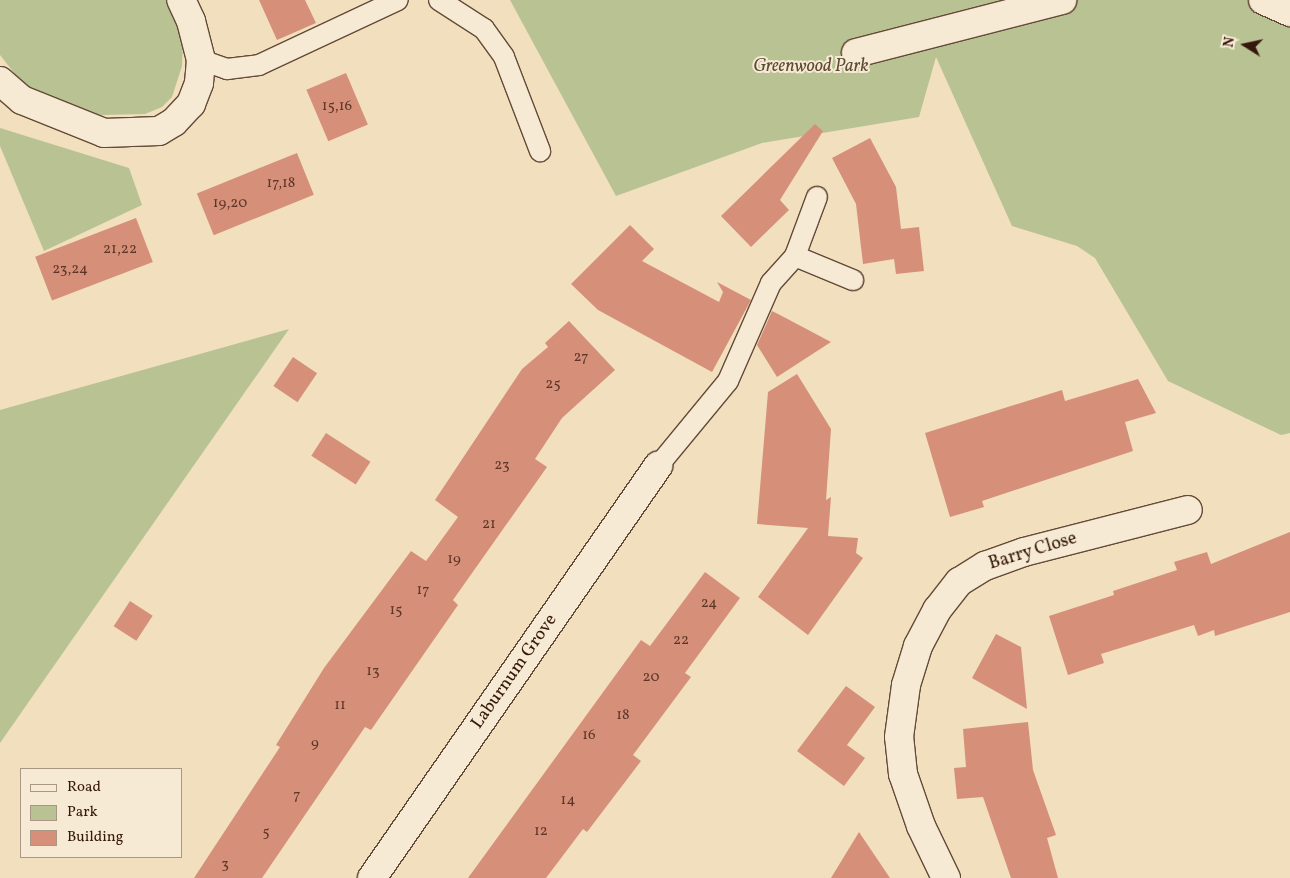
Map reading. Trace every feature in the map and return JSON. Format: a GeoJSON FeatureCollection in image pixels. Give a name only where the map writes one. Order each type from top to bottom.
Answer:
{"type":"FeatureCollection","features":[{"type":"Feature","properties":{"kind":"street"},"geometry":{"type":"LineString","coordinates":[[0,82],[22,100],[104,132],[159,131],[174,122],[191,104],[199,83],[201,60],[191,21],[181,0]]}},
{"type":"Feature","properties":{"kind":"street"},"geometry":{"type":"LineString","coordinates":[[856,53],[1062,0]]}},
{"type":"Feature","properties":{"kind":"street"},"geometry":{"type":"LineString","coordinates":[[1262,0],[1290,12]]}},
{"type":"Feature","properties":{"kind":"street","name":"Laburnum Grove"},"geometry":{"type":"LineString","coordinates":[[372,878],[658,466]]}},
{"type":"Feature","properties":{"kind":"street","name":"Barry Close"},"geometry":{"type":"LineString","coordinates":[[946,878],[921,826],[903,774],[899,737],[906,685],[918,646],[936,610],[959,582],[985,566],[1024,552],[1188,510]]}},
{"type":"Feature","properties":{"kind":"lane"},"geometry":{"type":"LineString","coordinates":[[201,60],[226,69],[259,66],[398,0]]}},
{"type":"Feature","properties":{"kind":"lane"},"geometry":{"type":"LineString","coordinates":[[440,0],[484,29],[504,57],[540,151]]}},
{"type":"Feature","properties":{"kind":"lane"},"geometry":{"type":"LineString","coordinates":[[658,466],[728,381],[771,284],[794,256],[817,197]]}},
{"type":"Feature","properties":{"kind":"lane"},"geometry":{"type":"LineString","coordinates":[[794,256],[853,280]]}},
{"type":"Feature","properties":{"kind":"green space"},"geometry":{"type":"Polygon","coordinates":[[[0,0],[168,0],[183,43],[182,66],[172,97],[162,107],[145,114],[101,115],[59,104],[26,88],[0,55],[0,0]]]}},
{"type":"Feature","properties":{"kind":"green space","name":"Greenwood Park"},"geometry":{"type":"Polygon","coordinates":[[[510,0],[1290,0],[1290,433],[1281,435],[1168,381],[1095,258],[1077,246],[1012,226],[936,57],[919,117],[762,143],[616,196],[510,0]]]}},
{"type":"Feature","properties":{"kind":"green space"},"geometry":{"type":"Polygon","coordinates":[[[0,128],[129,168],[142,205],[44,251],[0,146],[0,128]]]}},
{"type":"Feature","properties":{"kind":"green space"},"geometry":{"type":"Polygon","coordinates":[[[289,329],[0,743],[0,410],[289,329]]]}},
{"type":"Feature","properties":{"kind":"building"},"geometry":{"type":"Polygon","coordinates":[[[259,0],[305,0],[316,23],[277,40],[259,0]]]}},
{"type":"Feature","properties":{"kind":"building"},"geometry":{"type":"Polygon","coordinates":[[[346,73],[368,125],[328,141],[306,90],[346,73]]]}},
{"type":"Feature","properties":{"kind":"building"},"geometry":{"type":"Polygon","coordinates":[[[815,124],[823,131],[780,200],[789,210],[751,247],[721,216],[815,124]]]}},
{"type":"Feature","properties":{"kind":"building"},"geometry":{"type":"Polygon","coordinates":[[[870,138],[896,187],[901,229],[919,227],[924,271],[896,274],[894,259],[863,264],[856,204],[832,158],[870,138]]]}},
{"type":"Feature","properties":{"kind":"building"},"geometry":{"type":"Polygon","coordinates":[[[297,153],[314,195],[214,235],[197,193],[297,153]]]}},
{"type":"Feature","properties":{"kind":"building"},"geometry":{"type":"Polygon","coordinates":[[[136,218],[153,262],[52,301],[35,257],[136,218]]]}},
{"type":"Feature","properties":{"kind":"building"},"geometry":{"type":"Polygon","coordinates":[[[630,225],[654,249],[642,261],[719,302],[723,292],[717,282],[751,300],[712,372],[598,310],[571,284],[630,225]]]}},
{"type":"Feature","properties":{"kind":"building"},"geometry":{"type":"Polygon","coordinates":[[[772,311],[831,342],[777,377],[757,345],[772,311]]]}},
{"type":"Feature","properties":{"kind":"building"},"geometry":{"type":"Polygon","coordinates":[[[569,321],[615,370],[562,418],[535,459],[547,467],[453,600],[458,605],[371,730],[365,727],[262,878],[194,878],[280,747],[276,745],[324,668],[411,551],[426,561],[458,517],[435,500],[522,369],[548,347],[545,343],[569,321]]]}},
{"type":"Feature","properties":{"kind":"building"},"geometry":{"type":"Polygon","coordinates":[[[293,357],[317,373],[297,402],[273,386],[293,357]]]}},
{"type":"Feature","properties":{"kind":"building"},"geometry":{"type":"Polygon","coordinates":[[[797,374],[831,429],[826,500],[831,497],[828,536],[858,538],[856,553],[863,558],[808,635],[758,597],[808,528],[757,524],[768,392],[797,374]]]}},
{"type":"Feature","properties":{"kind":"building"},"geometry":{"type":"Polygon","coordinates":[[[1138,379],[1156,413],[1125,422],[1133,451],[982,501],[984,507],[950,517],[925,433],[1062,390],[1065,401],[1138,379]]]}},
{"type":"Feature","properties":{"kind":"building"},"geometry":{"type":"Polygon","coordinates":[[[326,433],[370,462],[356,485],[311,456],[326,433]]]}},
{"type":"Feature","properties":{"kind":"building"},"geometry":{"type":"Polygon","coordinates":[[[1290,532],[1290,612],[1215,636],[1214,630],[1198,636],[1194,625],[1101,654],[1104,663],[1068,675],[1049,616],[1114,595],[1113,591],[1177,570],[1174,562],[1207,552],[1211,564],[1290,532]]]}},
{"type":"Feature","properties":{"kind":"building"},"geometry":{"type":"Polygon","coordinates":[[[705,572],[740,598],[685,673],[691,677],[633,755],[641,761],[587,832],[583,829],[546,878],[468,878],[641,640],[650,646],[705,572]]]}},
{"type":"Feature","properties":{"kind":"building"},"geometry":{"type":"Polygon","coordinates":[[[130,601],[153,616],[136,641],[114,626],[130,601]]]}},
{"type":"Feature","properties":{"kind":"building"},"geometry":{"type":"Polygon","coordinates":[[[996,634],[1021,647],[1027,709],[972,678],[996,634]]]}},
{"type":"Feature","properties":{"kind":"building"},"geometry":{"type":"Polygon","coordinates":[[[846,686],[875,707],[847,745],[865,758],[844,786],[797,751],[846,686]]]}},
{"type":"Feature","properties":{"kind":"building"},"geometry":{"type":"Polygon","coordinates":[[[1028,722],[1033,770],[1056,835],[1047,838],[1058,878],[1011,878],[983,797],[957,799],[954,768],[966,767],[963,729],[1028,722]]]}},
{"type":"Feature","properties":{"kind":"building"},"geometry":{"type":"Polygon","coordinates":[[[859,832],[890,878],[831,878],[859,832]]]}}]}
